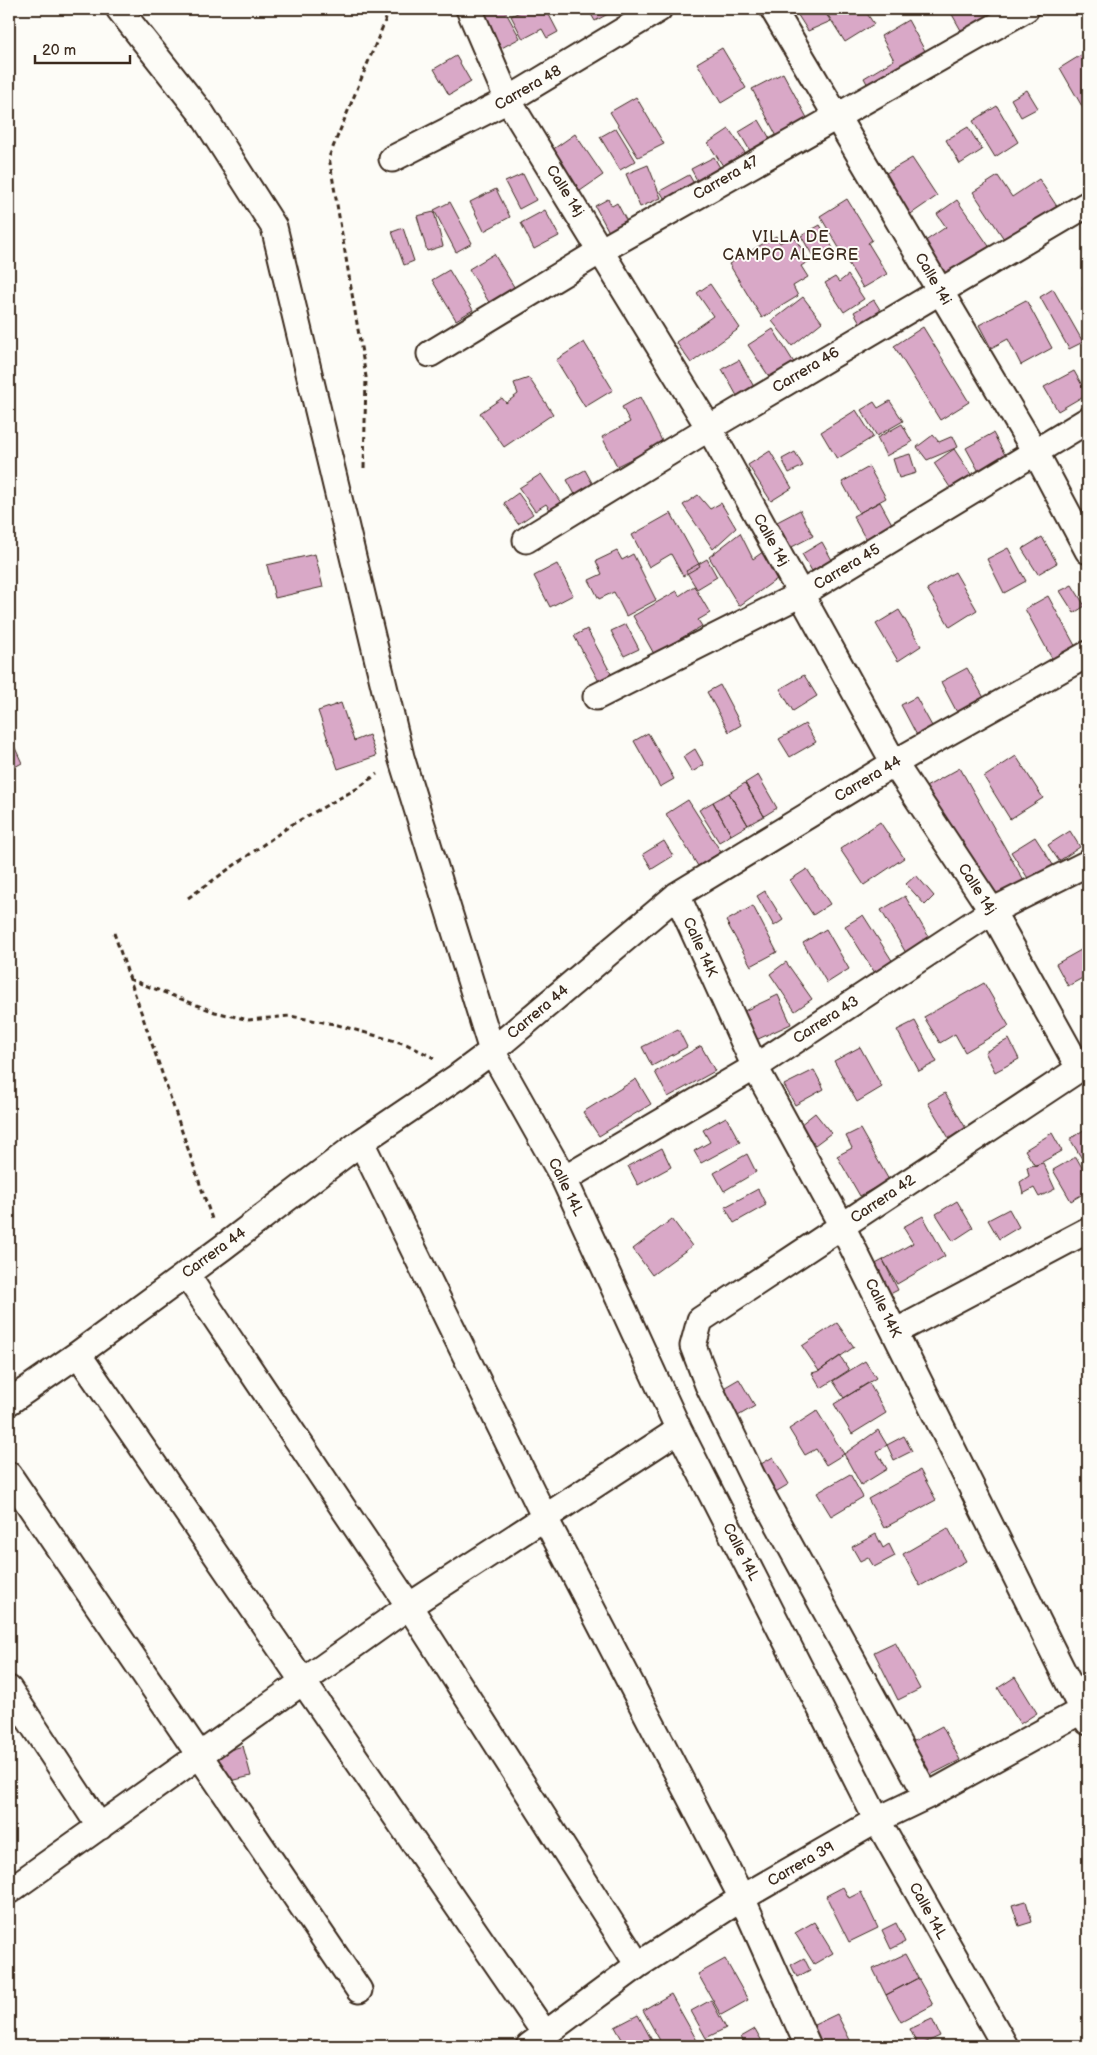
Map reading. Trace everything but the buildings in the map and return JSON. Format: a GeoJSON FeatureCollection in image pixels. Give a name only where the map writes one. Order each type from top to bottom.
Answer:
{"type":"FeatureCollection","features":[{"type":"Feature","properties":{"kind":"street","name":"Calle 14L"},"geometry":{"type":"LineString","coordinates":[[119,9],[202,114],[274,227],[401,757],[492,1051],[564,1179],[679,1430],[877,1820],[1005,2046]]}},
{"type":"Feature","properties":{"kind":"street","name":"Calle 14j"},"geometry":{"type":"LineString","coordinates":[[469,9],[508,100],[602,250],[709,428],[894,763],[992,911],[1084,1066]]}},
{"type":"Feature","properties":{"kind":"street","name":"Carrera 48"},"geometry":{"type":"LineString","coordinates":[[392,159],[508,100],[658,9]]}},
{"type":"Feature","properties":{"kind":"street","name":"Calle 14i"},"geometry":{"type":"LineString","coordinates":[[773,9],[837,114],[1036,453],[1088,551]]}},
{"type":"Feature","properties":{"kind":"street","name":"Carrera 47"},"geometry":{"type":"LineString","coordinates":[[430,354],[602,250],[837,114],[1026,9]]}},
{"type":"Feature","properties":{"kind":"street","name":"Carrera 46"},"geometry":{"type":"LineString","coordinates":[[526,540],[709,428],[1088,204]]}},
{"type":"Feature","properties":{"kind":"street","name":"Carrera 45"},"geometry":{"type":"LineString","coordinates":[[596,697],[801,594],[1088,420]]}},
{"type":"Feature","properties":{"kind":"street","name":"Carrera 44"},"geometry":{"type":"LineString","coordinates":[[9,1402],[78,1354],[222,1248],[361,1142],[492,1051],[677,896],[894,763],[1088,654]]}},
{"type":"Feature","properties":{"kind":"street","name":"Carrera 43"},"geometry":{"type":"LineString","coordinates":[[564,1179],[755,1067],[992,911],[1088,863]]}},
{"type":"Feature","properties":{"kind":"street","name":"Calle 14K"},"geometry":{"type":"LineString","coordinates":[[677,896],[755,1067],[842,1226],[1086,1713]]}},
{"type":"Feature","properties":{"kind":"street","name":"Carrera 42"},"geometry":{"type":"LineString","coordinates":[[927,1796],[754,1480],[708,1385],[692,1346],[700,1320],[1084,1066]]}},
{"type":"Feature","properties":{"kind":"street"},"geometry":{"type":"LineString","coordinates":[[361,1142],[545,1518],[742,1898],[808,2046]]}},
{"type":"Feature","properties":{"kind":"street"},"geometry":{"type":"LineString","coordinates":[[895,1332],[1088,1230]]}},
{"type":"Feature","properties":{"kind":"street"},"geometry":{"type":"LineString","coordinates":[[186,1274],[409,1606],[638,1966]]}},
{"type":"Feature","properties":{"kind":"street"},"geometry":{"type":"LineString","coordinates":[[78,1354],[303,1681],[538,2041]]}},
{"type":"Feature","properties":{"kind":"street"},"geometry":{"type":"LineString","coordinates":[[9,1891],[409,1606],[679,1430]]}},
{"type":"Feature","properties":{"kind":"street"},"geometry":{"type":"LineString","coordinates":[[9,1475],[359,1990]]}},
{"type":"Feature","properties":{"kind":"street"},"geometry":{"type":"LineString","coordinates":[[9,1690],[100,1826]]}},
{"type":"Feature","properties":{"kind":"street","name":"Carrera 39"},"geometry":{"type":"LineString","coordinates":[[538,2041],[638,1966],[742,1898],[877,1820],[1086,1713]]}},
{"type":"Feature","properties":{"kind":"path"},"geometry":{"type":"LineString","coordinates":[[364,474],[366,376],[329,158],[390,9]]}},
{"type":"Feature","properties":{"kind":"path"},"geometry":{"type":"LineString","coordinates":[[188,898],[291,825],[358,788],[401,757]]}},
{"type":"Feature","properties":{"kind":"path"},"geometry":{"type":"LineString","coordinates":[[114,933],[222,1248]]}},
{"type":"Feature","properties":{"kind":"path"},"geometry":{"type":"LineString","coordinates":[[129,979],[215,1012],[249,1020],[290,1016],[334,1024],[406,1044],[445,1063],[457,1077]]}},
{"type":"Feature","properties":{"kind":"district","name":"VILLA DE CAMPO ALEGRE"},"geometry":{"type":"Point","coordinates":[791,246]}}]}
